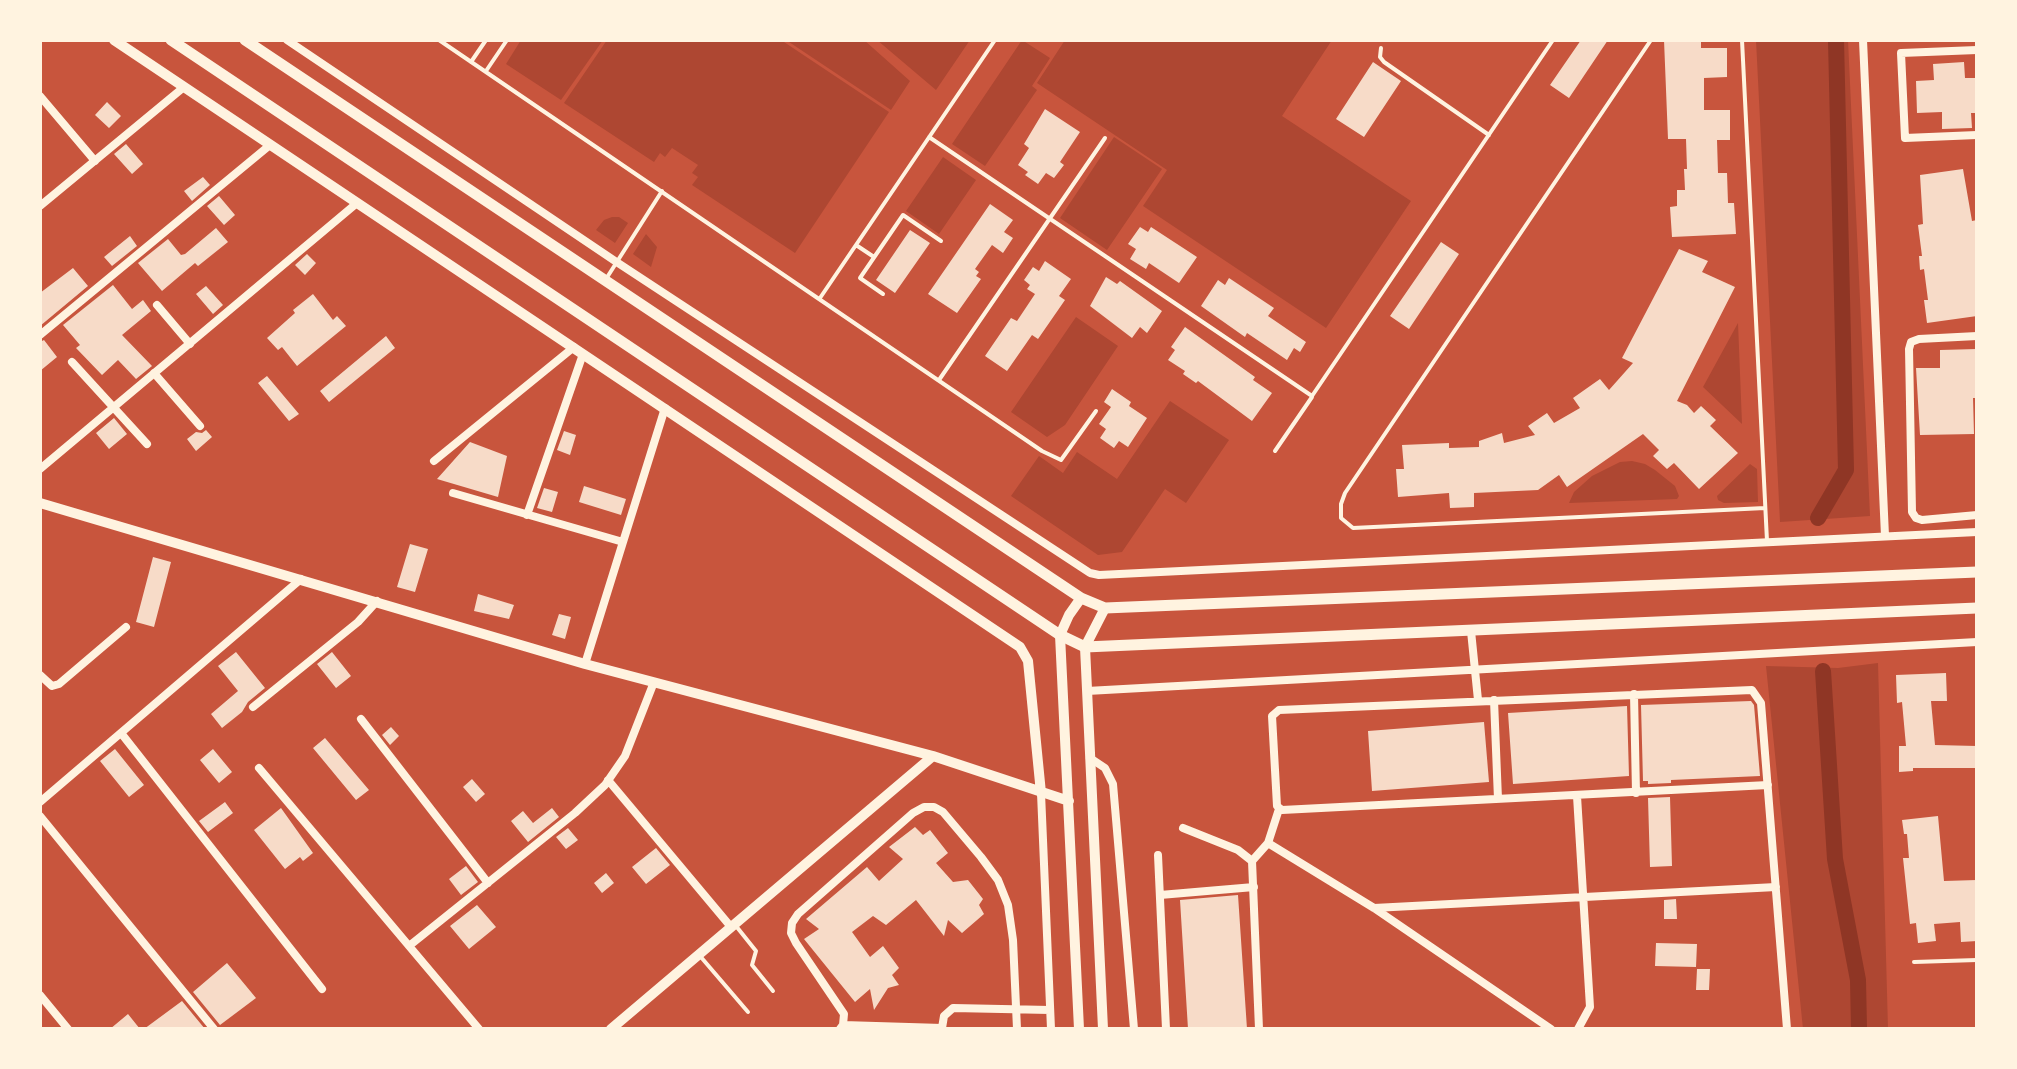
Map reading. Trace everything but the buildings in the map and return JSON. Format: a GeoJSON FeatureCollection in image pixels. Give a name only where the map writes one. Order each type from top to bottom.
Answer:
{"type":"FeatureCollection","features":[{"type":"Feature","properties":{"kind":"main road"},"geometry":{"type":"LineString","coordinates":[[171,40],[1060,635],[1085,647],[1977,608]]}},
{"type":"Feature","properties":{"kind":"main road"},"geometry":{"type":"LineString","coordinates":[[245,40],[1081,598],[1105,608],[1977,572]]}},
{"type":"Feature","properties":{"kind":"street"},"geometry":{"type":"LineString","coordinates":[[114,40],[1025,651],[1041,793],[1051,1029]]}},
{"type":"Feature","properties":{"kind":"street"},"geometry":{"type":"LineString","coordinates":[[287,40],[615,261],[1090,573],[1977,532]]}},
{"type":"Feature","properties":{"kind":"street"},"geometry":{"type":"LineString","coordinates":[[1863,40],[1885,536]]}},
{"type":"Feature","properties":{"kind":"street"},"geometry":{"type":"LineString","coordinates":[[1977,50],[1901,53],[1905,138],[1977,135]]}},
{"type":"Feature","properties":{"kind":"street"},"geometry":{"type":"LineString","coordinates":[[40,206],[184,87]]}},
{"type":"Feature","properties":{"kind":"street"},"geometry":{"type":"LineString","coordinates":[[41,101],[95,161]]}},
{"type":"Feature","properties":{"kind":"street"},"geometry":{"type":"LineString","coordinates":[[40,335],[270,145]]}},
{"type":"Feature","properties":{"kind":"street"},"geometry":{"type":"LineString","coordinates":[[40,469],[357,203]]}},
{"type":"Feature","properties":{"kind":"street"},"geometry":{"type":"LineString","coordinates":[[157,305],[190,344]]}},
{"type":"Feature","properties":{"kind":"street"},"geometry":{"type":"LineString","coordinates":[[1977,336],[1919,339],[1911,342],[1909,349],[1912,512],[1922,520],[1977,515]]}},
{"type":"Feature","properties":{"kind":"street"},"geometry":{"type":"LineString","coordinates":[[434,461],[578,351]]}},
{"type":"Feature","properties":{"kind":"street"},"geometry":{"type":"LineString","coordinates":[[527,515],[578,351]]}},
{"type":"Feature","properties":{"kind":"street"},"geometry":{"type":"LineString","coordinates":[[72,362],[147,444]]}},
{"type":"Feature","properties":{"kind":"street"},"geometry":{"type":"LineString","coordinates":[[154,373],[200,426]]}},
{"type":"Feature","properties":{"kind":"street"},"geometry":{"type":"LineString","coordinates":[[585,664],[665,408]]}},
{"type":"Feature","properties":{"kind":"street"},"geometry":{"type":"LineString","coordinates":[[453,493],[623,542]]}},
{"type":"Feature","properties":{"kind":"street"},"geometry":{"type":"LineString","coordinates":[[40,503],[585,664],[933,756],[1069,801]]}},
{"type":"Feature","properties":{"kind":"street"},"geometry":{"type":"LineString","coordinates":[[40,802],[302,578]]}},
{"type":"Feature","properties":{"kind":"street"},"geometry":{"type":"LineString","coordinates":[[1079,1029],[1060,635],[1081,598]]}},
{"type":"Feature","properties":{"kind":"street"},"geometry":{"type":"LineString","coordinates":[[253,707],[358,622],[377,601]]}},
{"type":"Feature","properties":{"kind":"street"},"geometry":{"type":"LineString","coordinates":[[1103,1029],[1085,647],[1105,608]]}},
{"type":"Feature","properties":{"kind":"street"},"geometry":{"type":"LineString","coordinates":[[40,675],[52,686],[59,684],[126,627]]}},
{"type":"Feature","properties":{"kind":"street"},"geometry":{"type":"LineString","coordinates":[[1471,631],[1478,700]]}},
{"type":"Feature","properties":{"kind":"street"},"geometry":{"type":"LineString","coordinates":[[1087,691],[1977,642]]}},
{"type":"Feature","properties":{"kind":"street"},"geometry":{"type":"LineString","coordinates":[[409,946],[575,813],[608,780],[625,756],[654,682]]}},
{"type":"Feature","properties":{"kind":"street"},"geometry":{"type":"LineString","coordinates":[[1259,1029],[1252,861],[1268,843],[1279,809],[1274,712],[1478,700],[1752,690],[1761,703],[1787,1029]]}},
{"type":"Feature","properties":{"kind":"street"},"geometry":{"type":"LineString","coordinates":[[1634,694],[1636,793]]}},
{"type":"Feature","properties":{"kind":"street"},"geometry":{"type":"LineString","coordinates":[[1494,700],[1498,799]]}},
{"type":"Feature","properties":{"kind":"street"},"geometry":{"type":"LineString","coordinates":[[361,719],[488,883]]}},
{"type":"Feature","properties":{"kind":"street"},"geometry":{"type":"LineString","coordinates":[[121,733],[322,989]]}},
{"type":"Feature","properties":{"kind":"street"},"geometry":{"type":"LineString","coordinates":[[611,1029],[933,756]]}},
{"type":"Feature","properties":{"kind":"street"},"geometry":{"type":"LineString","coordinates":[[1090,758],[1105,768],[1113,784],[1134,1029]]}},
{"type":"Feature","properties":{"kind":"street"},"geometry":{"type":"LineString","coordinates":[[259,768],[479,1029]]}},
{"type":"Feature","properties":{"kind":"street"},"geometry":{"type":"LineString","coordinates":[[608,780],[733,926]]}},
{"type":"Feature","properties":{"kind":"street"},"geometry":{"type":"LineString","coordinates":[[1279,809],[1768,785]]}},
{"type":"Feature","properties":{"kind":"street"},"geometry":{"type":"LineString","coordinates":[[1577,796],[1590,1007],[1578,1029]]}},
{"type":"Feature","properties":{"kind":"street"},"geometry":{"type":"LineString","coordinates":[[1017,1029],[1016,1010],[1012,928],[1008,905],[998,880],[943,812],[934,807],[924,807],[913,813],[798,914],[792,923],[791,933],[796,943],[839,1003],[844,1014],[842,1027],[942,1028],[944,1016],[953,1008],[1016,1010],[1050,1010]]}},
{"type":"Feature","properties":{"kind":"street"},"geometry":{"type":"LineString","coordinates":[[40,816],[214,1029]]}},
{"type":"Feature","properties":{"kind":"street"},"geometry":{"type":"LineString","coordinates":[[1183,828],[1238,850],[1252,861]]}},
{"type":"Feature","properties":{"kind":"street"},"geometry":{"type":"LineString","coordinates":[[1268,843],[1374,908],[1551,1029]]}},
{"type":"Feature","properties":{"kind":"street"},"geometry":{"type":"LineString","coordinates":[[1158,855],[1166,1029]]}},
{"type":"Feature","properties":{"kind":"street"},"geometry":{"type":"LineString","coordinates":[[1160,895],[1254,887]]}},
{"type":"Feature","properties":{"kind":"street"},"geometry":{"type":"LineString","coordinates":[[1374,908],[1776,887]]}},
{"type":"Feature","properties":{"kind":"street"},"geometry":{"type":"LineString","coordinates":[[40,995],[68,1029]]}},
{"type":"Feature","properties":{"kind":"lane"},"geometry":{"type":"LineString","coordinates":[[439,40],[1042,451],[1061,460],[1096,411]]}},
{"type":"Feature","properties":{"kind":"lane"},"geometry":{"type":"LineString","coordinates":[[471,62],[486,40]]}},
{"type":"Feature","properties":{"kind":"lane"},"geometry":{"type":"LineString","coordinates":[[486,72],[507,40]]}},
{"type":"Feature","properties":{"kind":"lane"},"geometry":{"type":"LineString","coordinates":[[820,298],[995,40]]}},
{"type":"Feature","properties":{"kind":"lane"},"geometry":{"type":"LineString","coordinates":[[1275,451],[1553,40]]}},
{"type":"Feature","properties":{"kind":"lane"},"geometry":{"type":"LineString","coordinates":[[1651,40],[1345,493],[1341,518],[1353,528],[1765,508]]}},
{"type":"Feature","properties":{"kind":"lane"},"geometry":{"type":"LineString","coordinates":[[1742,40],[1767,543]]}},
{"type":"Feature","properties":{"kind":"lane"},"geometry":{"type":"LineString","coordinates":[[1381,48],[1380,57],[1384,62],[1489,135]]}},
{"type":"Feature","properties":{"kind":"lane"},"geometry":{"type":"LineString","coordinates":[[929,137],[1312,396]]}},
{"type":"Feature","properties":{"kind":"lane"},"geometry":{"type":"LineString","coordinates":[[939,380],[1105,138]]}},
{"type":"Feature","properties":{"kind":"lane"},"geometry":{"type":"LineString","coordinates":[[606,279],[662,191]]}},
{"type":"Feature","properties":{"kind":"lane"},"geometry":{"type":"LineString","coordinates":[[883,294],[860,278],[903,215],[941,241]]}},
{"type":"Feature","properties":{"kind":"lane"},"geometry":{"type":"LineString","coordinates":[[856,245],[875,257]]}},
{"type":"Feature","properties":{"kind":"lane"},"geometry":{"type":"LineString","coordinates":[[733,926],[755,949],[752,965],[773,991]]}},
{"type":"Feature","properties":{"kind":"lane"},"geometry":{"type":"LineString","coordinates":[[699,955],[748,1012]]}},
{"type":"Feature","properties":{"kind":"lane"},"geometry":{"type":"LineString","coordinates":[[1914,962],[1977,960]]}},
{"type":"Feature","properties":{"kind":"shaded area"},"geometry":{"type":"Polygon","coordinates":[[[521,40],[603,40],[561,100],[506,64],[521,40]]]}},
{"type":"Feature","properties":{"kind":"shaded area"},"geometry":{"type":"Polygon","coordinates":[[[607,40],[781,40],[889,112],[795,253],[692,185],[698,177],[692,173],[698,165],[672,148],[665,157],[660,153],[654,162],[564,103],[607,40]]]}},
{"type":"Feature","properties":{"kind":"shaded area"},"geometry":{"type":"Polygon","coordinates":[[[786,40],[864,40],[910,81],[891,110],[786,40]]]}},
{"type":"Feature","properties":{"kind":"shaded area"},"geometry":{"type":"Polygon","coordinates":[[[877,40],[970,40],[936,90],[877,40]]]}},
{"type":"Feature","properties":{"kind":"shaded area"},"geometry":{"type":"Polygon","coordinates":[[[1022,40],[1050,58],[1032,86],[1037,90],[985,166],[952,144],[1022,40]]]}},
{"type":"Feature","properties":{"kind":"shaded area"},"geometry":{"type":"Polygon","coordinates":[[[1065,40],[1332,40],[1282,116],[1411,201],[1326,328],[1143,206],[1167,170],[1037,83],[1065,40]]]}},
{"type":"Feature","properties":{"kind":"shaded area"},"geometry":{"type":"Polygon","coordinates":[[[1756,40],[1848,40],[1870,516],[1780,522],[1756,40]]]}},
{"type":"Feature","properties":{"kind":"shaded area"},"geometry":{"type":"Polygon","coordinates":[[[1114,137],[1162,169],[1107,250],[1060,218],[1114,137]]]}},
{"type":"Feature","properties":{"kind":"shaded area"},"geometry":{"type":"Polygon","coordinates":[[[943,157],[976,180],[939,234],[906,211],[943,157]]]}},
{"type":"Feature","properties":{"kind":"shaded area"},"geometry":{"type":"Polygon","coordinates":[[[619,217],[628,223],[615,243],[596,230],[604,220],[619,217]]]}},
{"type":"Feature","properties":{"kind":"shaded area"},"geometry":{"type":"Polygon","coordinates":[[[646,234],[657,247],[651,267],[633,254],[646,234]]]}},
{"type":"Feature","properties":{"kind":"shaded area"},"geometry":{"type":"Polygon","coordinates":[[[1076,317],[1118,346],[1065,425],[1047,437],[1011,412],[1076,317]]]}},
{"type":"Feature","properties":{"kind":"shaded area"},"geometry":{"type":"Polygon","coordinates":[[[1738,323],[1742,424],[1703,387],[1738,323]]]}},
{"type":"Feature","properties":{"kind":"shaded area"},"geometry":{"type":"Polygon","coordinates":[[[1170,401],[1229,440],[1186,503],[1165,489],[1122,552],[1098,555],[1011,496],[1039,456],[1063,473],[1077,452],[1117,479],[1170,401]]]}},
{"type":"Feature","properties":{"kind":"shaded area"},"geometry":{"type":"Polygon","coordinates":[[[1620,462],[1645,464],[1675,486],[1679,496],[1677,499],[1569,503],[1574,492],[1592,476],[1620,462]]]}},
{"type":"Feature","properties":{"kind":"shaded area"},"geometry":{"type":"Polygon","coordinates":[[[1750,464],[1757,469],[1758,502],[1724,503],[1718,500],[1717,496],[1750,464]]]}},
{"type":"Feature","properties":{"kind":"shaded area"},"geometry":{"type":"Polygon","coordinates":[[[1878,663],[1888,1029],[1803,1029],[1766,666],[1838,668],[1878,663]]]}},
{"type":"Feature","properties":{"kind":"waterway"},"geometry":{"type":"LineString","coordinates":[[1818,518],[1846,470],[1836,40]]}},
{"type":"Feature","properties":{"kind":"waterway"},"geometry":{"type":"LineString","coordinates":[[1823,671],[1835,859],[1858,980],[1859,1029]]}}]}
